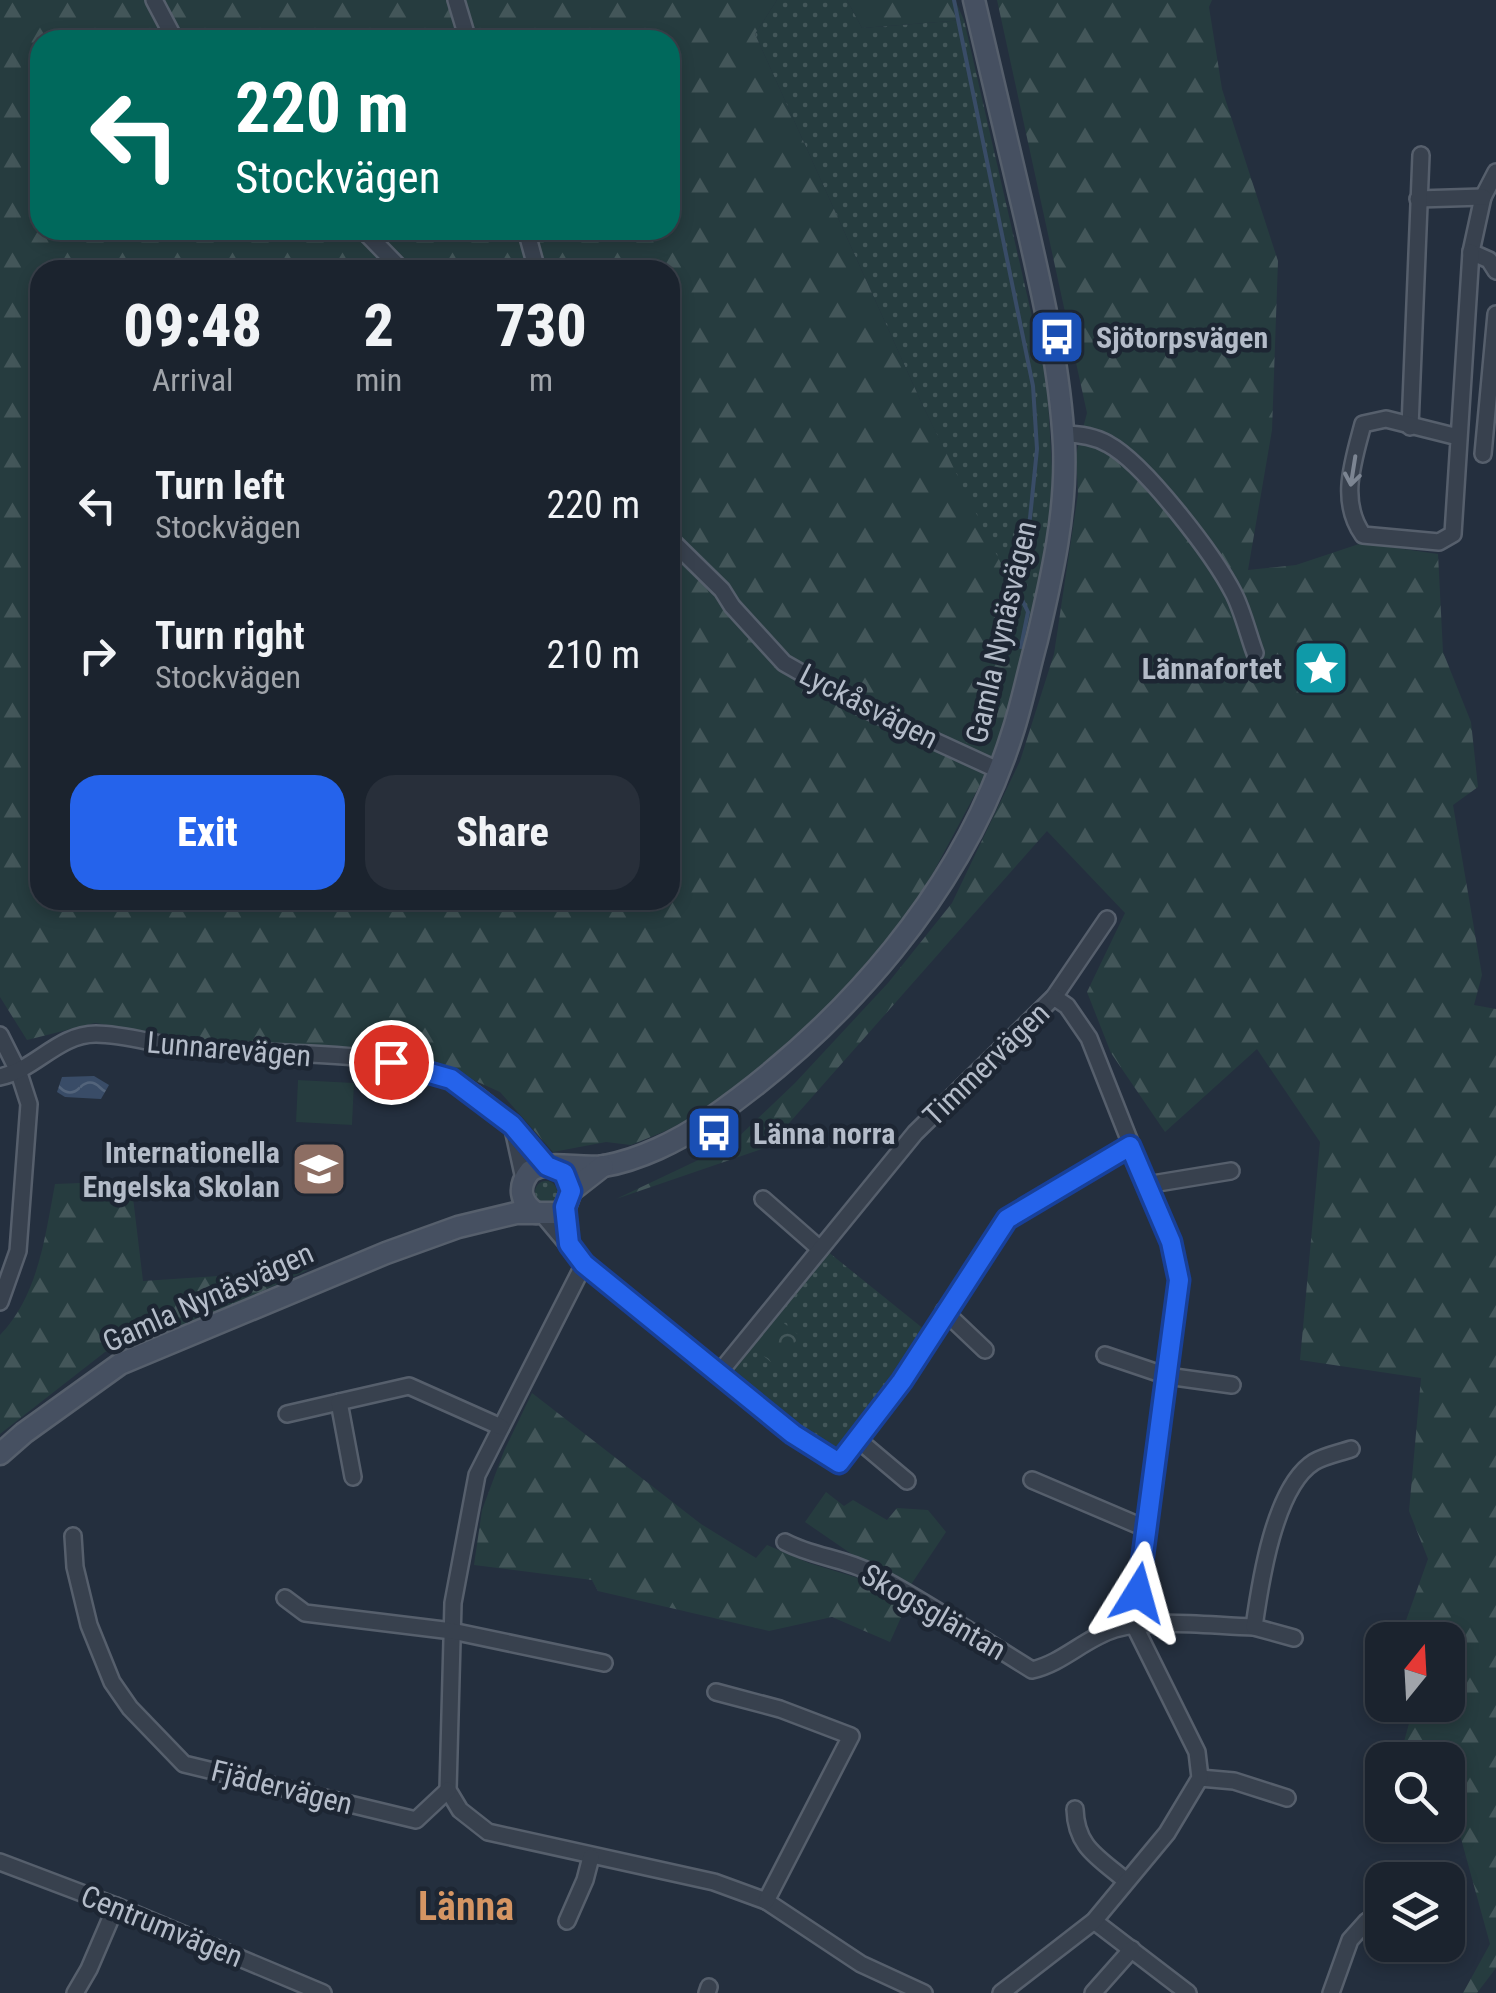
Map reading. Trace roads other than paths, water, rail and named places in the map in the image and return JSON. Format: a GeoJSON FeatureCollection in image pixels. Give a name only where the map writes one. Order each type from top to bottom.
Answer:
{"type":"FeatureCollection","features":[{"type":"Feature","properties":{"kind":"street"},"geometry":{"type":"LineString","coordinates":[[154,0],[170,30]]}},
{"type":"Feature","properties":{"kind":"street"},"geometry":{"type":"LineString","coordinates":[[456,0],[465,30]]}},
{"type":"Feature","properties":{"kind":"street","name":"Gamla Nynäsvägen"},"geometry":{"type":"LineString","coordinates":[[458,1228],[522,1184],[538,1167],[602,1166],[647,1153],[705,1123],[815,1032],[872,977],[911,928],[950,870],[998,770],[1014,729],[1053,574],[1062,500],[1063,434],[1044,298],[974,0]]}},
{"type":"Feature","properties":{"kind":"street"},"geometry":{"type":"LineString","coordinates":[[1410,427],[1421,155]]}},
{"type":"Feature","properties":{"kind":"street"},"geometry":{"type":"LineString","coordinates":[[1458,437],[1386,419],[1363,424],[1349,476],[1351,518],[1364,535],[1440,542],[1453,534],[1471,252],[1484,197],[1496,172]]}},
{"type":"Feature","properties":{"kind":"street"},"geometry":{"type":"LineString","coordinates":[[1418,198],[1484,197]]}},
{"type":"Feature","properties":{"kind":"street"},"geometry":{"type":"LineString","coordinates":[[373,240],[392,260]]}},
{"type":"Feature","properties":{"kind":"street"},"geometry":{"type":"LineString","coordinates":[[1471,252],[1489,260],[1496,271]]}},
{"type":"Feature","properties":{"kind":"street"},"geometry":{"type":"LineString","coordinates":[[1483,454],[1496,314]]}},
{"type":"Feature","properties":{"kind":"street"},"geometry":{"type":"LineString","coordinates":[[1063,434],[1083,434],[1108,444],[1128,458],[1170,502],[1234,594],[1255,653]]}},
{"type":"Feature","properties":{"kind":"street","name":"Lyckåsvägen"},"geometry":{"type":"LineString","coordinates":[[680,548],[784,663],[872,712],[998,770]]}},
{"type":"Feature","properties":{"kind":"street"},"geometry":{"type":"LineString","coordinates":[[1065,1000],[1107,919]]}},
{"type":"Feature","properties":{"kind":"street","name":"Timmervägen"},"geometry":{"type":"LineString","coordinates":[[720,1372],[916,1133],[1065,1000],[1089,1038],[1171,1242],[1179,1280],[1134,1625]]}},
{"type":"Feature","properties":{"kind":"street"},"geometry":{"type":"LineString","coordinates":[[0,1034],[20,1073],[28,1104],[18,1251],[0,1302]]}},
{"type":"Feature","properties":{"kind":"street","name":"Lunnarevägen"},"geometry":{"type":"LineString","coordinates":[[0,1077],[20,1073],[56,1046],[93,1034],[186,1048],[391,1062],[451,1079],[512,1125],[552,1167]]}},
{"type":"Feature","properties":{"kind":"street"},"geometry":{"type":"LineString","coordinates":[[512,1125],[522,1198],[584,1264],[793,1434],[839,1463],[902,1381],[1007,1219],[1130,1146]]}},
{"type":"Feature","properties":{"kind":"street","name":"Gamla Nynäsvägen"},"geometry":{"type":"LineString","coordinates":[[0,1454],[24,1432],[120,1364],[386,1253],[458,1228],[490,1218],[558,1213],[602,1166]]}},
{"type":"Feature","properties":{"kind":"street"},"geometry":{"type":"LineString","coordinates":[[552,1167],[570,1181],[569,1244]]}},
{"type":"Feature","properties":{"kind":"street"},"geometry":{"type":"LineString","coordinates":[[1146,1185],[1231,1171]]}},
{"type":"Feature","properties":{"kind":"street"},"geometry":{"type":"LineString","coordinates":[[762,1199],[820,1249]]}},
{"type":"Feature","properties":{"kind":"street"},"geometry":{"type":"LineString","coordinates":[[584,1264],[478,1475],[453,1602],[448,1790],[460,1810],[488,1832],[714,1882],[766,1901],[861,1964],[924,1993]]}},
{"type":"Feature","properties":{"kind":"street"},"geometry":{"type":"LineString","coordinates":[[944,1311],[985,1350]]}},
{"type":"Feature","properties":{"kind":"street"},"geometry":{"type":"LineString","coordinates":[[1105,1355],[1167,1376],[1232,1385]]}},
{"type":"Feature","properties":{"kind":"street"},"geometry":{"type":"LineString","coordinates":[[288,1414],[409,1386],[502,1427]]}},
{"type":"Feature","properties":{"kind":"street"},"geometry":{"type":"LineString","coordinates":[[339,1402],[354,1478]]}},
{"type":"Feature","properties":{"kind":"street"},"geometry":{"type":"LineString","coordinates":[[856,1438],[907,1481]]}},
{"type":"Feature","properties":{"kind":"street"},"geometry":{"type":"LineString","coordinates":[[1254,1626],[1268,1540],[1294,1486],[1312,1463],[1350,1449]]}},
{"type":"Feature","properties":{"kind":"street"},"geometry":{"type":"LineString","coordinates":[[1032,1480],[1147,1529]]}},
{"type":"Feature","properties":{"kind":"street","name":"Fjädervägen"},"geometry":{"type":"LineString","coordinates":[[74,1536],[75,1567],[89,1625],[112,1682],[130,1708],[184,1764],[416,1820],[448,1790]]}},
{"type":"Feature","properties":{"kind":"street","name":"Skogsgläntan"},"geometry":{"type":"LineString","coordinates":[[785,1542],[806,1553],[840,1558],[872,1572],[1032,1670],[1051,1666],[1110,1630],[1134,1625]]}},
{"type":"Feature","properties":{"kind":"street"},"geometry":{"type":"LineString","coordinates":[[285,1598],[305,1613],[452,1631],[604,1663]]}},
{"type":"Feature","properties":{"kind":"street"},"geometry":{"type":"LineString","coordinates":[[1001,1993],[1094,1921],[1166,1833],[1200,1778],[1196,1752],[1134,1625],[1254,1626],[1294,1638]]}},
{"type":"Feature","properties":{"kind":"street"},"geometry":{"type":"LineString","coordinates":[[716,1692],[780,1709],[851,1736],[766,1901]]}},
{"type":"Feature","properties":{"kind":"street"},"geometry":{"type":"LineString","coordinates":[[1200,1778],[1234,1781],[1287,1798]]}},
{"type":"Feature","properties":{"kind":"street"},"geometry":{"type":"LineString","coordinates":[[1075,1809],[1076,1829],[1083,1844],[1125,1880]]}},
{"type":"Feature","properties":{"kind":"street"},"geometry":{"type":"LineString","coordinates":[[567,1921],[591,1857]]}},
{"type":"Feature","properties":{"kind":"street","name":"Centrumvägen"},"geometry":{"type":"LineString","coordinates":[[0,1862],[323,1993]]}},
{"type":"Feature","properties":{"kind":"street"},"geometry":{"type":"LineString","coordinates":[[75,1993],[90,1969],[116,1906]]}},
{"type":"Feature","properties":{"kind":"street"},"geometry":{"type":"LineString","coordinates":[[1094,1921],[1188,1993]]}},
{"type":"Feature","properties":{"kind":"street"},"geometry":{"type":"LineString","coordinates":[[1331,1993],[1350,1940],[1365,1923]]}},
{"type":"Feature","properties":{"kind":"street"},"geometry":{"type":"LineString","coordinates":[[1093,1993],[1132,1949]]}},
{"type":"Feature","properties":{"kind":"water"},"geometry":{"type":"Polygon","coordinates":[[[94,1076],[109,1085],[101,1099],[65,1097],[57,1092],[62,1077],[94,1076]]]}},
{"type":"Feature","properties":{"kind":"waterway"},"geometry":{"type":"LineString","coordinates":[[954,0],[1033,386],[1037,449],[1030,518],[1014,583],[1028,612],[1021,647]]}},
{"type":"Feature","properties":{"kind":"place","name":"Sjötorpsvägen"},"geometry":{"type":"Point","coordinates":[1057,337]}},
{"type":"Feature","properties":{"kind":"place","name":"Lännafortet"},"geometry":{"type":"Point","coordinates":[1321,668]}},
{"type":"Feature","properties":{"kind":"place","name":"Länna norra"},"geometry":{"type":"Point","coordinates":[714,1133]}},
{"type":"Feature","properties":{"kind":"place","name":"Internationella Engelska Skolan"},"geometry":{"type":"Point","coordinates":[319,1169]}},
{"type":"Feature","properties":{"kind":"district","name":"Länna"},"geometry":{"type":"Point","coordinates":[466,1906]}}]}
